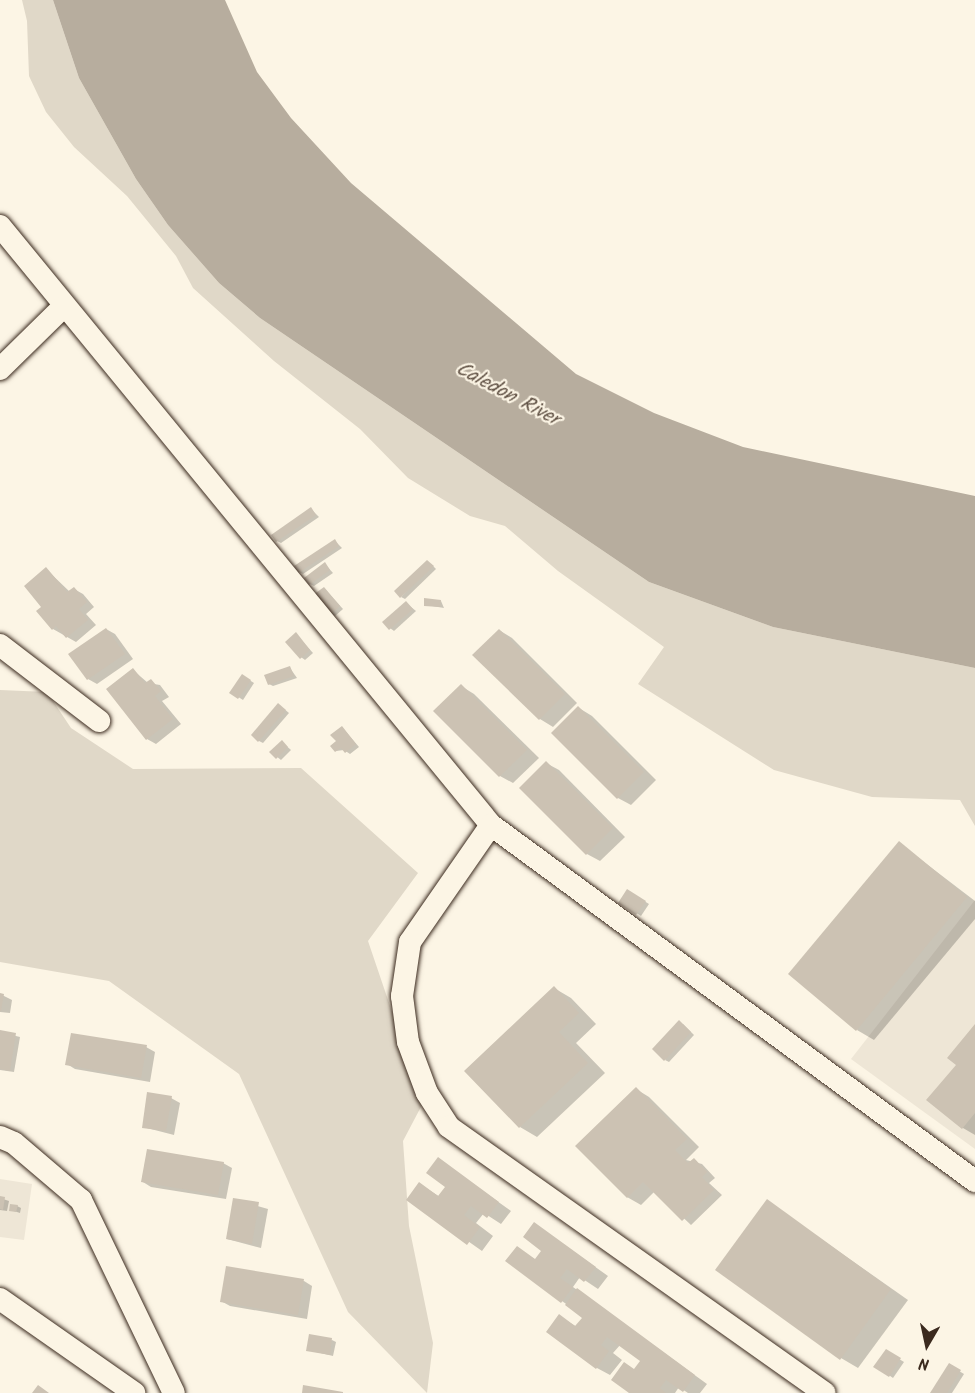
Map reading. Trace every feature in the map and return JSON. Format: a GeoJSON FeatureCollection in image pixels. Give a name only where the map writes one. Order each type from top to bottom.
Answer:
{"type":"FeatureCollection","features":[{"type":"Feature","properties":{"kind":"street"},"geometry":{"type":"LineString","coordinates":[[0,226],[63,307],[491,825],[975,1181]]}},
{"type":"Feature","properties":{"kind":"street"},"geometry":{"type":"LineString","coordinates":[[0,369],[63,307]]}},
{"type":"Feature","properties":{"kind":"street"},"geometry":{"type":"LineString","coordinates":[[0,645],[99,721]]}},
{"type":"Feature","properties":{"kind":"street"},"geometry":{"type":"LineString","coordinates":[[491,825],[410,942],[402,996],[408,1042],[427,1093],[449,1127],[824,1393]]}},
{"type":"Feature","properties":{"kind":"street"},"geometry":{"type":"LineString","coordinates":[[0,1137],[23,1150],[75,1193],[87,1208],[174,1393]]}},
{"type":"Feature","properties":{"kind":"street"},"geometry":{"type":"LineString","coordinates":[[0,1299],[134,1393]]}},
{"type":"Feature","properties":{"kind":"shaded area"},"geometry":{"type":"Polygon","coordinates":[[[22,0],[53,0],[79,78],[136,179],[168,225],[219,283],[260,318],[649,582],[773,627],[975,668],[975,826],[960,800],[872,797],[774,770],[638,684],[664,647],[558,571],[505,526],[470,516],[408,478],[360,429],[274,361],[193,288],[176,256],[127,196],[74,147],[46,112],[29,76],[27,21],[22,0]]]}},
{"type":"Feature","properties":{"kind":"shaded area"},"geometry":{"type":"Polygon","coordinates":[[[0,690],[47,692],[71,728],[133,769],[301,768],[418,873],[368,941],[423,1103],[403,1141],[409,1226],[433,1343],[427,1393],[348,1312],[239,1074],[109,981],[0,962],[0,690]]]}},
{"type":"Feature","properties":{"kind":"shaded area"},"geometry":{"type":"Polygon","coordinates":[[[975,900],[975,1149],[851,1059],[975,900]]]}},
{"type":"Feature","properties":{"kind":"shaded area"},"geometry":{"type":"Polygon","coordinates":[[[0,1179],[32,1184],[24,1240],[0,1237],[0,1179]]]}},
{"type":"Feature","properties":{"kind":"water","name":"Caledon River"},"geometry":{"type":"Polygon","coordinates":[[[53,0],[225,0],[257,72],[291,118],[351,183],[576,374],[654,413],[743,447],[975,496],[975,668],[773,627],[649,582],[260,318],[219,283],[168,225],[136,179],[79,78],[53,0]]]}},
{"type":"Feature","properties":{"kind":"building"},"geometry":{"type":"Polygon","coordinates":[[[311,507],[316,515],[276,542],[271,535],[311,507]]]}},
{"type":"Feature","properties":{"kind":"building"},"geometry":{"type":"Polygon","coordinates":[[[335,539],[339,546],[298,573],[294,566],[335,539]]]}},
{"type":"Feature","properties":{"kind":"building"},"geometry":{"type":"Polygon","coordinates":[[[427,560],[434,566],[400,598],[394,591],[427,560]]]}},
{"type":"Feature","properties":{"kind":"building"},"geometry":{"type":"Polygon","coordinates":[[[325,562],[330,570],[309,585],[304,578],[325,562]]]}},
{"type":"Feature","properties":{"kind":"building"},"geometry":{"type":"Polygon","coordinates":[[[46,567],[67,592],[74,587],[87,602],[79,609],[88,620],[66,638],[56,626],[52,630],[36,611],[41,607],[24,586],[46,567]]]}},
{"type":"Feature","properties":{"kind":"building"},"geometry":{"type":"Polygon","coordinates":[[[324,587],[340,606],[330,615],[313,595],[324,587]]]}},
{"type":"Feature","properties":{"kind":"building"},"geometry":{"type":"Polygon","coordinates":[[[424,598],[441,600],[440,607],[424,606],[424,598]]]}},
{"type":"Feature","properties":{"kind":"building"},"geometry":{"type":"Polygon","coordinates":[[[406,601],[413,609],[389,630],[382,622],[406,601]]]}},
{"type":"Feature","properties":{"kind":"building"},"geometry":{"type":"Polygon","coordinates":[[[106,628],[125,654],[87,680],[68,654],[106,628]]]}},
{"type":"Feature","properties":{"kind":"building"},"geometry":{"type":"Polygon","coordinates":[[[499,629],[565,694],[539,720],[472,655],[499,629]]]}},
{"type":"Feature","properties":{"kind":"building"},"geometry":{"type":"Polygon","coordinates":[[[296,632],[310,650],[300,659],[285,642],[296,632]]]}},
{"type":"Feature","properties":{"kind":"building"},"geometry":{"type":"Polygon","coordinates":[[[290,666],[294,676],[268,685],[264,675],[290,666]]]}},
{"type":"Feature","properties":{"kind":"building"},"geometry":{"type":"Polygon","coordinates":[[[133,668],[145,683],[151,679],[161,691],[155,696],[173,719],[146,740],[106,689],[133,668]]]}},
{"type":"Feature","properties":{"kind":"building"},"geometry":{"type":"Polygon","coordinates":[[[242,674],[251,680],[238,699],[229,693],[242,674]]]}},
{"type":"Feature","properties":{"kind":"building"},"geometry":{"type":"Polygon","coordinates":[[[461,684],[527,750],[499,777],[433,711],[461,684]]]}},
{"type":"Feature","properties":{"kind":"building"},"geometry":{"type":"Polygon","coordinates":[[[278,703],[286,710],[258,742],[251,735],[278,703]]]}},
{"type":"Feature","properties":{"kind":"building"},"geometry":{"type":"Polygon","coordinates":[[[578,706],[644,772],[617,799],[551,733],[578,706]]]}},
{"type":"Feature","properties":{"kind":"building"},"geometry":{"type":"Polygon","coordinates":[[[342,726],[356,744],[345,753],[341,748],[335,752],[330,746],[336,741],[330,735],[342,726]]]}},
{"type":"Feature","properties":{"kind":"building"},"geometry":{"type":"Polygon","coordinates":[[[282,740],[288,747],[276,759],[269,752],[282,740]]]}},
{"type":"Feature","properties":{"kind":"building"},"geometry":{"type":"Polygon","coordinates":[[[546,761],[613,828],[586,855],[519,788],[546,761]]]}},
{"type":"Feature","properties":{"kind":"building"},"geometry":{"type":"Polygon","coordinates":[[[899,841],[967,897],[856,1031],[788,974],[899,841]]]}},
{"type":"Feature","properties":{"kind":"building"},"geometry":{"type":"Polygon","coordinates":[[[627,889],[646,901],[636,915],[618,903],[627,889]]]}},
{"type":"Feature","properties":{"kind":"building"},"geometry":{"type":"Polygon","coordinates":[[[554,986],[579,1013],[559,1032],[588,1063],[519,1128],[464,1071],[554,986]]]}},
{"type":"Feature","properties":{"kind":"building"},"geometry":{"type":"Polygon","coordinates":[[[0,993],[4,994],[1,1011],[0,1011],[0,993]]]}},
{"type":"Feature","properties":{"kind":"building"},"geometry":{"type":"Polygon","coordinates":[[[679,1020],[691,1032],[664,1061],[652,1049],[679,1020]]]}},
{"type":"Feature","properties":{"kind":"building"},"geometry":{"type":"Polygon","coordinates":[[[975,1024],[975,1113],[962,1129],[926,1100],[956,1065],[947,1058],[975,1024]]]}},
{"type":"Feature","properties":{"kind":"building"},"geometry":{"type":"Polygon","coordinates":[[[0,1030],[16,1033],[10,1071],[0,1069],[0,1030]]]}},
{"type":"Feature","properties":{"kind":"building"},"geometry":{"type":"Polygon","coordinates":[[[71,1033],[147,1045],[141,1078],[65,1065],[71,1033]]]}},
{"type":"Feature","properties":{"kind":"building"},"geometry":{"type":"Polygon","coordinates":[[[636,1087],[687,1139],[675,1150],[688,1163],[694,1158],[707,1172],[702,1177],[714,1190],[682,1221],[643,1182],[627,1198],[575,1146],[636,1087]]]}},
{"type":"Feature","properties":{"kind":"building"},"geometry":{"type":"Polygon","coordinates":[[[147,1092],[172,1096],[166,1131],[142,1128],[147,1092]]]}},
{"type":"Feature","properties":{"kind":"building"},"geometry":{"type":"Polygon","coordinates":[[[147,1149],[224,1162],[218,1195],[141,1182],[147,1149]]]}},
{"type":"Feature","properties":{"kind":"building"},"geometry":{"type":"Polygon","coordinates":[[[438,1157],[499,1202],[487,1218],[471,1206],[464,1215],[480,1227],[467,1245],[406,1200],[419,1182],[438,1196],[445,1187],[426,1173],[438,1157]]]}},
{"type":"Feature","properties":{"kind":"building"},"geometry":{"type":"Polygon","coordinates":[[[0,1196],[5,1197],[3,1210],[0,1209],[0,1196]]]}},
{"type":"Feature","properties":{"kind":"building"},"geometry":{"type":"Polygon","coordinates":[[[233,1198],[259,1202],[252,1244],[226,1239],[233,1198]]]}},
{"type":"Feature","properties":{"kind":"building"},"geometry":{"type":"Polygon","coordinates":[[[767,1199],[891,1289],[840,1360],[715,1270],[767,1199]]]}},
{"type":"Feature","properties":{"kind":"building"},"geometry":{"type":"Polygon","coordinates":[[[10,1204],[18,1205],[16,1212],[9,1211],[10,1204]]]}},
{"type":"Feature","properties":{"kind":"building"},"geometry":{"type":"Polygon","coordinates":[[[534,1222],[596,1267],[584,1282],[567,1269],[560,1278],[573,1287],[561,1303],[505,1261],[517,1246],[535,1259],[541,1251],[523,1237],[534,1222]]]}},
{"type":"Feature","properties":{"kind":"building"},"geometry":{"type":"Polygon","coordinates":[[[226,1266],[304,1279],[298,1315],[220,1302],[226,1266]]]}},
{"type":"Feature","properties":{"kind":"building"},"geometry":{"type":"Polygon","coordinates":[[[577,1288],[695,1375],[683,1392],[666,1380],[660,1388],[666,1393],[629,1393],[611,1380],[624,1362],[634,1369],[640,1361],[607,1337],[601,1345],[609,1351],[596,1369],[546,1332],[559,1314],[575,1326],[582,1318],[565,1305],[577,1288]]]}},
{"type":"Feature","properties":{"kind":"building"},"geometry":{"type":"Polygon","coordinates":[[[309,1334],[332,1338],[330,1355],[306,1351],[309,1334]]]}},
{"type":"Feature","properties":{"kind":"building"},"geometry":{"type":"Polygon","coordinates":[[[886,1349],[901,1358],[889,1377],[873,1367],[886,1349]]]}},
{"type":"Feature","properties":{"kind":"building"},"geometry":{"type":"Polygon","coordinates":[[[949,1363],[961,1370],[947,1393],[930,1393],[949,1363]]]}},
{"type":"Feature","properties":{"kind":"building"},"geometry":{"type":"Polygon","coordinates":[[[38,1385],[49,1393],[32,1393],[38,1385]]]}},
{"type":"Feature","properties":{"kind":"building"},"geometry":{"type":"Polygon","coordinates":[[[303,1385],[343,1392],[343,1393],[302,1393],[303,1385]]]}}]}
